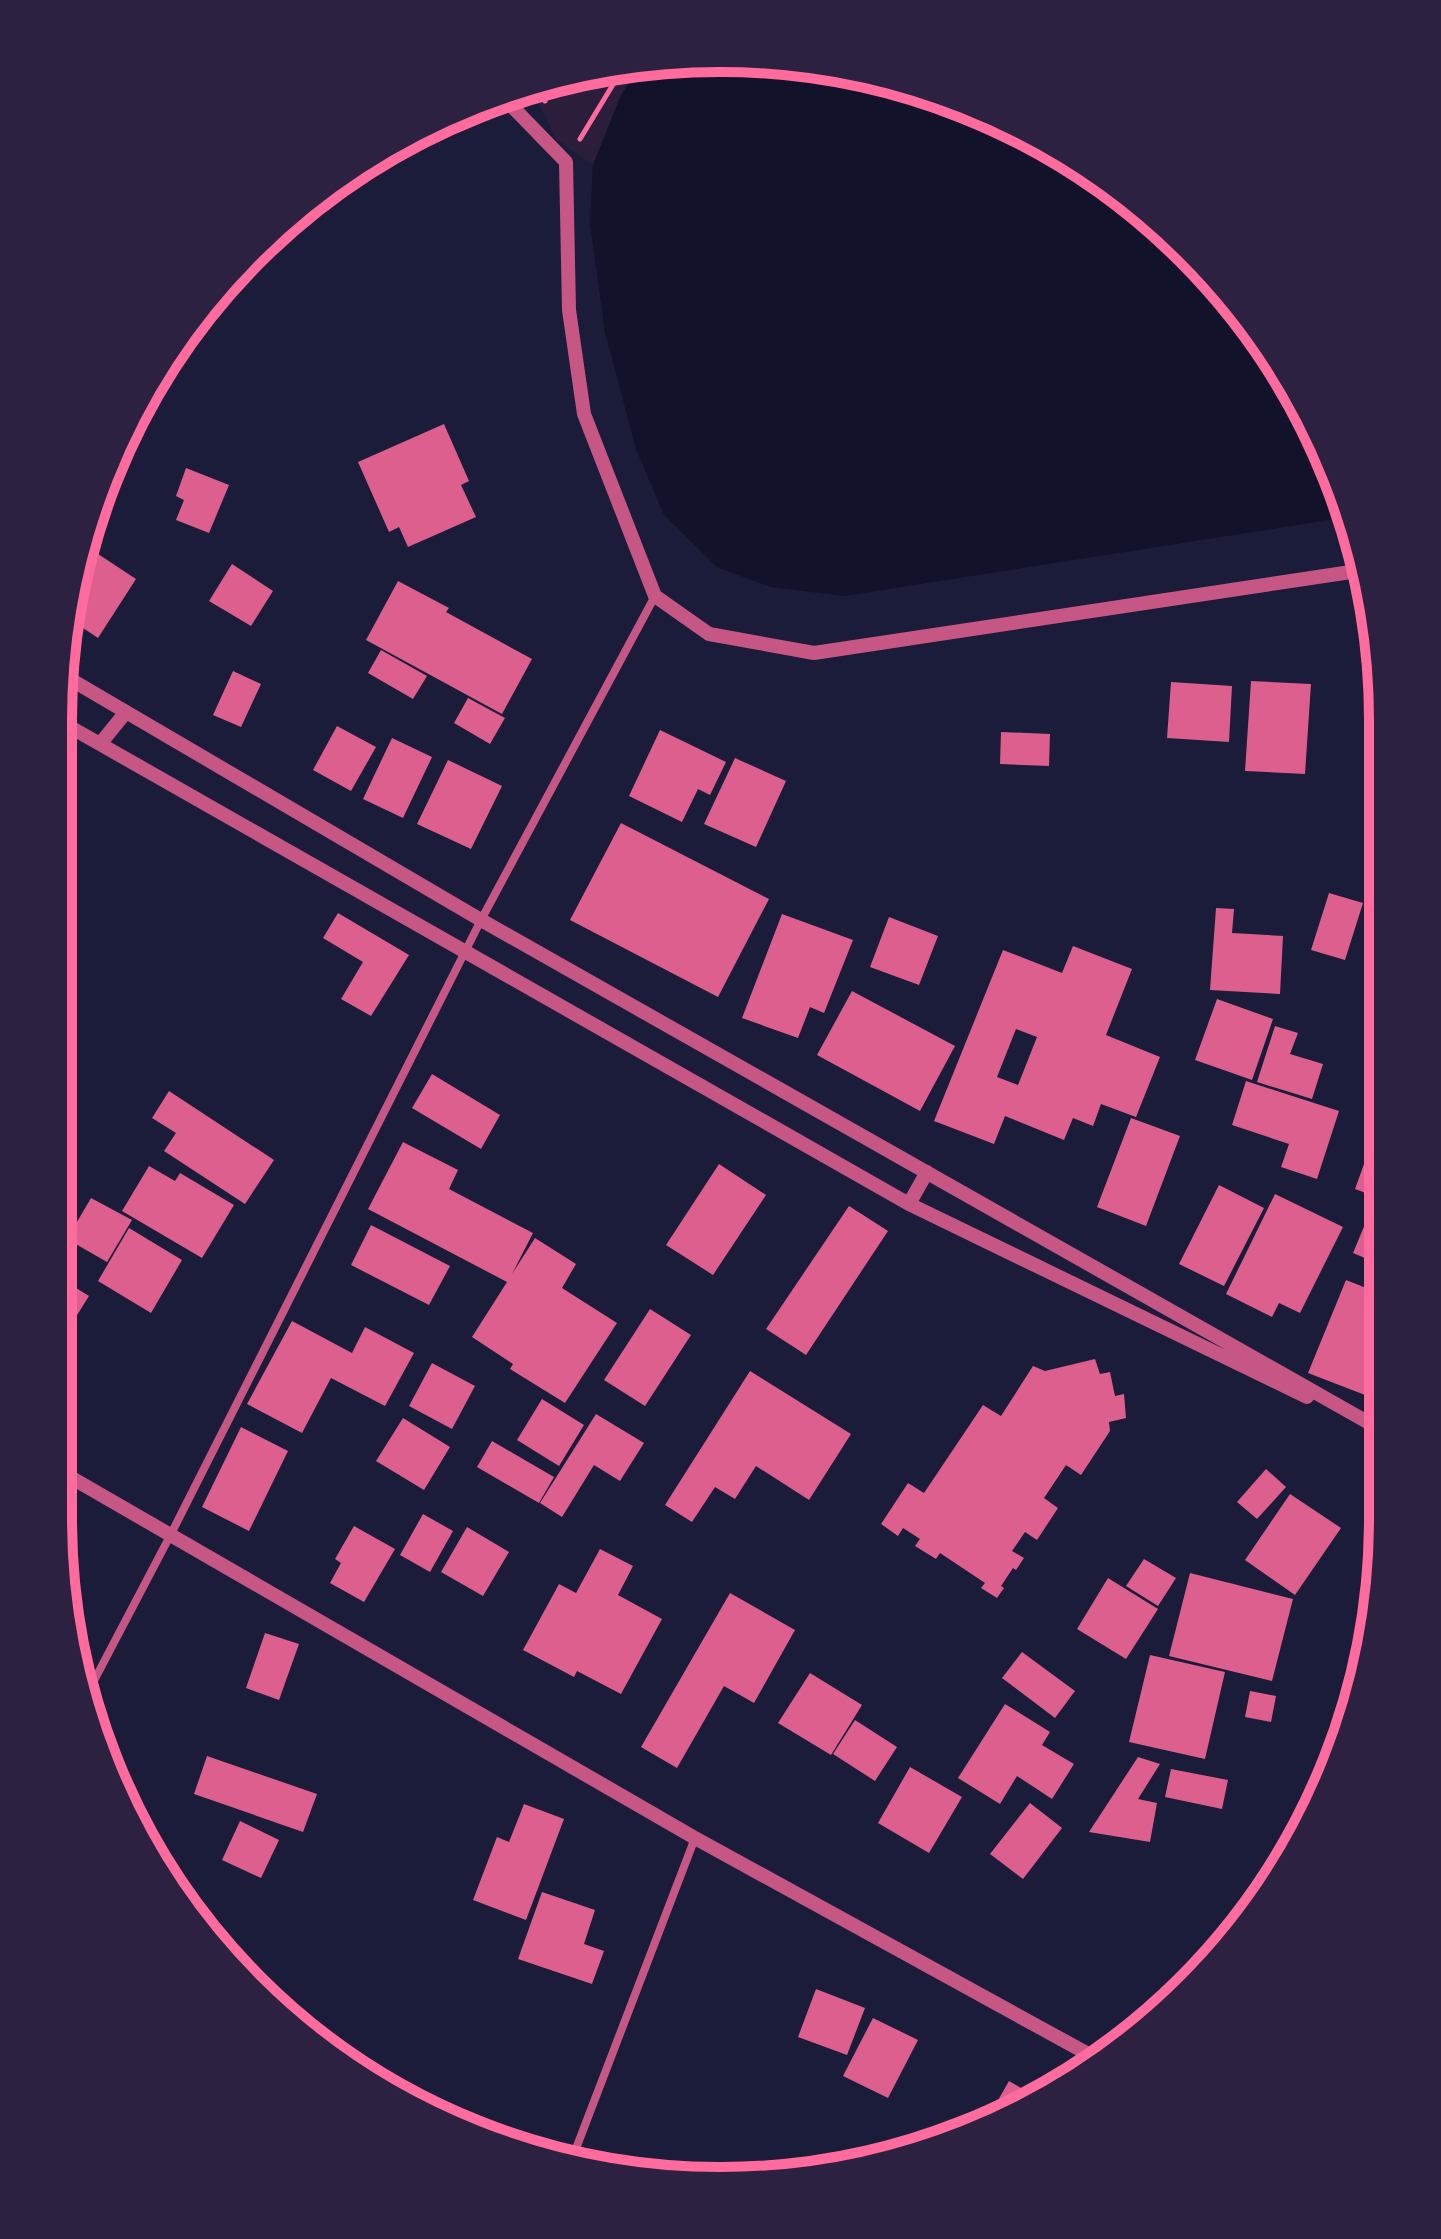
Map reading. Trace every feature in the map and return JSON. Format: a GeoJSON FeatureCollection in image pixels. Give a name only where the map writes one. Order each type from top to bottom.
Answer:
{"type":"FeatureCollection","features":[{"type":"Feature","properties":{"kind":"street"},"geometry":{"type":"LineString","coordinates":[[512,106],[566,162],[569,310],[584,414],[655,596],[709,634],[814,653],[1352,572]]}},
{"type":"Feature","properties":{"kind":"street"},"geometry":{"type":"LineString","coordinates":[[93,1682],[481,920],[655,596]]}},
{"type":"Feature","properties":{"kind":"street"},"geometry":{"type":"LineString","coordinates":[[73,681],[481,920],[1369,1425]]}},
{"type":"Feature","properties":{"kind":"street"},"geometry":{"type":"LineString","coordinates":[[100,744],[126,712]]}},
{"type":"Feature","properties":{"kind":"street"},"geometry":{"type":"LineString","coordinates":[[72,728],[909,1204],[1369,1426]]}},
{"type":"Feature","properties":{"kind":"street"},"geometry":{"type":"LineString","coordinates":[[909,1204],[927,1172]]}},
{"type":"Feature","properties":{"kind":"street"},"geometry":{"type":"LineString","coordinates":[[72,1478],[695,1838],[1087,2053]]}},
{"type":"Feature","properties":{"kind":"street"},"geometry":{"type":"LineString","coordinates":[[575,2150],[695,1838]]}},
{"type":"Feature","properties":{"kind":"path"},"geometry":{"type":"LineString","coordinates":[[566,162],[615,81]]}},
{"type":"Feature","properties":{"kind":"shaded area"},"geometry":{"type":"Polygon","coordinates":[[[678,73],[763,73],[847,84],[929,106],[969,121],[1045,159],[1081,181],[1148,233],[1208,293],[1235,326],[1282,396],[1320,472],[1337,519],[844,596],[771,587],[717,567],[664,515],[636,449],[605,332],[590,224],[593,165],[621,95],[632,79],[678,73]]]}},
{"type":"Feature","properties":{"kind":"shaded area"},"geometry":{"type":"Polygon","coordinates":[[[632,79],[621,95],[593,165],[556,139],[535,99],[594,84],[632,79]]]}},
{"type":"Feature","properties":{"kind":"building"},"geometry":{"type":"Polygon","coordinates":[[[444,424],[469,481],[461,485],[476,517],[408,547],[399,527],[389,532],[358,462],[444,424]]]}},
{"type":"Feature","properties":{"kind":"building"},"geometry":{"type":"Polygon","coordinates":[[[186,468],[229,485],[209,533],[176,520],[184,500],[176,496],[186,468]]]}},
{"type":"Feature","properties":{"kind":"building"},"geometry":{"type":"Polygon","coordinates":[[[94,552],[136,579],[98,638],[79,626],[94,552]]]}},
{"type":"Feature","properties":{"kind":"building"},"geometry":{"type":"Polygon","coordinates":[[[232,564],[273,591],[251,626],[209,601],[232,564]]]}},
{"type":"Feature","properties":{"kind":"building"},"geometry":{"type":"Polygon","coordinates":[[[398,581],[449,608],[446,612],[532,659],[502,714],[366,640],[398,581]]]}},
{"type":"Feature","properties":{"kind":"building"},"geometry":{"type":"Polygon","coordinates":[[[381,650],[427,676],[413,699],[368,673],[381,650]]]}},
{"type":"Feature","properties":{"kind":"building"},"geometry":{"type":"Polygon","coordinates":[[[233,671],[261,684],[241,727],[213,715],[233,671]]]}},
{"type":"Feature","properties":{"kind":"building"},"geometry":{"type":"Polygon","coordinates":[[[1251,681],[1311,684],[1305,774],[1245,771],[1251,681]]]}},
{"type":"Feature","properties":{"kind":"building"},"geometry":{"type":"Polygon","coordinates":[[[1171,682],[1232,686],[1229,742],[1167,738],[1171,682]]]}},
{"type":"Feature","properties":{"kind":"building"},"geometry":{"type":"Polygon","coordinates":[[[468,698],[505,718],[490,744],[454,723],[468,698]]]}},
{"type":"Feature","properties":{"kind":"building"},"geometry":{"type":"Polygon","coordinates":[[[337,726],[376,747],[351,791],[313,770],[337,726]]]}},
{"type":"Feature","properties":{"kind":"building"},"geometry":{"type":"Polygon","coordinates":[[[660,730],[726,762],[710,795],[698,789],[682,822],[629,796],[660,730]]]}},
{"type":"Feature","properties":{"kind":"building"},"geometry":{"type":"Polygon","coordinates":[[[1001,732],[1050,734],[1049,766],[1000,764],[1001,732]]]}},
{"type":"Feature","properties":{"kind":"building"},"geometry":{"type":"Polygon","coordinates":[[[392,738],[432,757],[403,818],[363,799],[392,738]]]}},
{"type":"Feature","properties":{"kind":"building"},"geometry":{"type":"Polygon","coordinates":[[[735,758],[786,781],[756,847],[704,824],[735,758]]]}},
{"type":"Feature","properties":{"kind":"building"},"geometry":{"type":"Polygon","coordinates":[[[448,760],[502,786],[471,849],[417,824],[448,760]]]}},
{"type":"Feature","properties":{"kind":"building"},"geometry":{"type":"Polygon","coordinates":[[[621,823],[769,899],[718,997],[570,920],[621,823]]]}},
{"type":"Feature","properties":{"kind":"building"},"geometry":{"type":"Polygon","coordinates":[[[1329,893],[1363,903],[1345,960],[1311,950],[1329,893]]]}},
{"type":"Feature","properties":{"kind":"building"},"geometry":{"type":"Polygon","coordinates":[[[1216,908],[1234,909],[1232,933],[1283,936],[1280,994],[1210,990],[1216,908]]]}},
{"type":"Feature","properties":{"kind":"building"},"geometry":{"type":"Polygon","coordinates":[[[338,913],[409,955],[371,1016],[341,999],[363,962],[323,938],[338,913]]]}},
{"type":"Feature","properties":{"kind":"building"},"geometry":{"type":"Polygon","coordinates":[[[782,914],[853,940],[824,1013],[810,1007],[798,1038],[742,1018],[782,914]]]}},
{"type":"Feature","properties":{"kind":"building"},"geometry":{"type":"Polygon","coordinates":[[[889,917],[938,936],[919,985],[870,967],[889,917]]]}},
{"type":"Feature","properties":{"kind":"building"},"geometry":{"type":"Polygon","coordinates":[[[1073,946],[1132,969],[1106,1035],[1160,1057],[1136,1117],[1101,1104],[1093,1126],[1073,1118],[1064,1140],[1005,1116],[994,1144],[934,1121],[1003,950],[1062,973],[1073,946]],[[1016,1029],[997,1077],[1018,1085],[1037,1037],[1016,1029]]]}},
{"type":"Feature","properties":{"kind":"building"},"geometry":{"type":"Polygon","coordinates":[[[852,991],[955,1046],[920,1111],[817,1055],[852,991]]]}},
{"type":"Feature","properties":{"kind":"building"},"geometry":{"type":"Polygon","coordinates":[[[1217,999],[1273,1019],[1252,1080],[1195,1060],[1217,999]]]}},
{"type":"Feature","properties":{"kind":"building"},"geometry":{"type":"Polygon","coordinates":[[[1275,1026],[1298,1033],[1290,1054],[1323,1064],[1312,1099],[1257,1082],[1275,1026]]]}},
{"type":"Feature","properties":{"kind":"building"},"geometry":{"type":"Polygon","coordinates":[[[432,1074],[500,1115],[481,1149],[412,1108],[432,1074]]]}},
{"type":"Feature","properties":{"kind":"building"},"geometry":{"type":"Polygon","coordinates":[[[1246,1081],[1339,1111],[1317,1179],[1281,1167],[1289,1144],[1232,1125],[1246,1081]]]}},
{"type":"Feature","properties":{"kind":"building"},"geometry":{"type":"Polygon","coordinates":[[[169,1091],[274,1160],[245,1204],[164,1151],[176,1133],[152,1118],[169,1091]]]}},
{"type":"Feature","properties":{"kind":"building"},"geometry":{"type":"Polygon","coordinates":[[[1131,1118],[1180,1136],[1146,1226],[1097,1207],[1131,1118]]]}},
{"type":"Feature","properties":{"kind":"building"},"geometry":{"type":"Polygon","coordinates":[[[403,1142],[458,1170],[449,1189],[533,1233],[512,1274],[535,1238],[576,1264],[562,1288],[617,1323],[565,1403],[510,1369],[513,1364],[472,1337],[507,1282],[368,1209],[403,1142]]]}},
{"type":"Feature","properties":{"kind":"building"},"geometry":{"type":"Polygon","coordinates":[[[1369,1150],[1369,1194],[1355,1189],[1369,1150]]]}},
{"type":"Feature","properties":{"kind":"building"},"geometry":{"type":"Polygon","coordinates":[[[719,1164],[766,1195],[713,1275],[666,1245],[719,1164]]]}},
{"type":"Feature","properties":{"kind":"building"},"geometry":{"type":"Polygon","coordinates":[[[149,1166],[175,1181],[180,1173],[234,1205],[202,1258],[122,1211],[149,1166]]]}},
{"type":"Feature","properties":{"kind":"building"},"geometry":{"type":"Polygon","coordinates":[[[1219,1185],[1264,1208],[1224,1286],[1179,1264],[1219,1185]]]}},
{"type":"Feature","properties":{"kind":"building"},"geometry":{"type":"Polygon","coordinates":[[[1275,1194],[1343,1227],[1300,1313],[1279,1303],[1272,1317],[1226,1294],[1275,1194]]]}},
{"type":"Feature","properties":{"kind":"building"},"geometry":{"type":"Polygon","coordinates":[[[91,1198],[132,1220],[107,1262],[72,1242],[72,1230],[91,1198]]]}},
{"type":"Feature","properties":{"kind":"building"},"geometry":{"type":"Polygon","coordinates":[[[849,1206],[888,1231],[806,1355],[766,1329],[849,1206]]]}},
{"type":"Feature","properties":{"kind":"building"},"geometry":{"type":"Polygon","coordinates":[[[1369,1214],[1369,1260],[1353,1253],[1369,1214]]]}},
{"type":"Feature","properties":{"kind":"building"},"geometry":{"type":"Polygon","coordinates":[[[371,1225],[450,1266],[429,1305],[351,1265],[371,1225]]]}},
{"type":"Feature","properties":{"kind":"building"},"geometry":{"type":"Polygon","coordinates":[[[129,1228],[182,1260],[151,1313],[98,1281],[129,1228]]]}},
{"type":"Feature","properties":{"kind":"building"},"geometry":{"type":"Polygon","coordinates":[[[1346,1280],[1369,1289],[1369,1397],[1308,1373],[1346,1280]]]}},
{"type":"Feature","properties":{"kind":"building"},"geometry":{"type":"Polygon","coordinates":[[[72,1285],[89,1296],[72,1323],[72,1285]]]}},
{"type":"Feature","properties":{"kind":"building"},"geometry":{"type":"Polygon","coordinates":[[[650,1309],[691,1335],[645,1406],[604,1380],[650,1309]]]}},
{"type":"Feature","properties":{"kind":"building"},"geometry":{"type":"Polygon","coordinates":[[[292,1321],[352,1353],[365,1327],[414,1353],[385,1406],[331,1378],[302,1433],[247,1404],[292,1321]]]}},
{"type":"Feature","properties":{"kind":"building"},"geometry":{"type":"Polygon","coordinates":[[[1095,1359],[1100,1374],[1110,1372],[1115,1396],[1124,1394],[1126,1418],[1109,1422],[1110,1431],[1081,1475],[1066,1465],[1044,1498],[1058,1508],[1037,1540],[1025,1532],[1012,1551],[1024,1558],[1016,1570],[1013,1568],[997,1598],[981,1588],[985,1583],[940,1553],[936,1559],[915,1546],[920,1539],[903,1528],[898,1536],[881,1524],[908,1483],[924,1493],[983,1405],[1001,1416],[1033,1366],[1045,1371],[1095,1359]]]}},
{"type":"Feature","properties":{"kind":"building"},"geometry":{"type":"Polygon","coordinates":[[[432,1363],[475,1386],[452,1429],[409,1406],[432,1363]]]}},
{"type":"Feature","properties":{"kind":"building"},"geometry":{"type":"Polygon","coordinates":[[[750,1371],[851,1434],[809,1500],[756,1466],[735,1499],[715,1487],[692,1522],[665,1505],[750,1371]]]}},
{"type":"Feature","properties":{"kind":"building"},"geometry":{"type":"Polygon","coordinates":[[[542,1399],[584,1425],[559,1466],[517,1440],[542,1399]]]}},
{"type":"Feature","properties":{"kind":"building"},"geometry":{"type":"Polygon","coordinates":[[[596,1414],[644,1443],[620,1481],[594,1465],[562,1517],[540,1503],[596,1414]]]}},
{"type":"Feature","properties":{"kind":"building"},"geometry":{"type":"Polygon","coordinates":[[[403,1418],[450,1447],[424,1490],[376,1461],[403,1418]]]}},
{"type":"Feature","properties":{"kind":"building"},"geometry":{"type":"Polygon","coordinates":[[[241,1427],[288,1451],[249,1531],[202,1507],[241,1427]]]}},
{"type":"Feature","properties":{"kind":"building"},"geometry":{"type":"Polygon","coordinates":[[[492,1441],[554,1477],[539,1503],[477,1467],[492,1441]]]}},
{"type":"Feature","properties":{"kind":"building"},"geometry":{"type":"Polygon","coordinates":[[[1266,1469],[1286,1487],[1257,1519],[1237,1502],[1266,1469]]]}},
{"type":"Feature","properties":{"kind":"building"},"geometry":{"type":"Polygon","coordinates":[[[1290,1494],[1341,1528],[1295,1595],[1245,1560],[1290,1494]]]}},
{"type":"Feature","properties":{"kind":"building"},"geometry":{"type":"Polygon","coordinates":[[[423,1514],[453,1531],[430,1572],[400,1555],[423,1514]]]}},
{"type":"Feature","properties":{"kind":"building"},"geometry":{"type":"Polygon","coordinates":[[[354,1526],[395,1549],[364,1602],[330,1583],[341,1563],[335,1559],[354,1526]]]}},
{"type":"Feature","properties":{"kind":"building"},"geometry":{"type":"Polygon","coordinates":[[[467,1527],[509,1552],[483,1596],[441,1572],[467,1527]]]}},
{"type":"Feature","properties":{"kind":"building"},"geometry":{"type":"Polygon","coordinates":[[[600,1549],[633,1566],[618,1595],[662,1619],[621,1694],[577,1671],[574,1677],[523,1650],[559,1584],[576,1593],[600,1549]]]}},
{"type":"Feature","properties":{"kind":"building"},"geometry":{"type":"Polygon","coordinates":[[[1144,1559],[1176,1578],[1158,1606],[1126,1586],[1144,1559]]]}},
{"type":"Feature","properties":{"kind":"building"},"geometry":{"type":"Polygon","coordinates":[[[1190,1573],[1293,1599],[1272,1681],[1169,1656],[1190,1573]]]}},
{"type":"Feature","properties":{"kind":"building"},"geometry":{"type":"Polygon","coordinates":[[[1108,1578],[1158,1609],[1126,1659],[1077,1629],[1108,1578]]]}},
{"type":"Feature","properties":{"kind":"building"},"geometry":{"type":"Polygon","coordinates":[[[730,1593],[795,1630],[754,1703],[724,1686],[677,1768],[641,1747],[730,1593]]]}},
{"type":"Feature","properties":{"kind":"building"},"geometry":{"type":"Polygon","coordinates":[[[265,1633],[299,1644],[279,1700],[246,1688],[265,1633]]]}},
{"type":"Feature","properties":{"kind":"building"},"geometry":{"type":"Polygon","coordinates":[[[1022,1652],[1075,1691],[1055,1718],[1002,1678],[1022,1652]]]}},
{"type":"Feature","properties":{"kind":"building"},"geometry":{"type":"Polygon","coordinates":[[[1150,1655],[1225,1672],[1205,1759],[1129,1742],[1150,1655]]]}},
{"type":"Feature","properties":{"kind":"building"},"geometry":{"type":"Polygon","coordinates":[[[810,1673],[862,1705],[831,1755],[778,1723],[810,1673]]]}},
{"type":"Feature","properties":{"kind":"building"},"geometry":{"type":"Polygon","coordinates":[[[1250,1691],[1276,1696],[1271,1722],[1245,1717],[1250,1691]]]}},
{"type":"Feature","properties":{"kind":"building"},"geometry":{"type":"Polygon","coordinates":[[[1005,1704],[1050,1732],[1042,1745],[1074,1764],[1052,1799],[1017,1776],[1000,1804],[958,1778],[1005,1704]]]}},
{"type":"Feature","properties":{"kind":"building"},"geometry":{"type":"Polygon","coordinates":[[[855,1720],[897,1747],[875,1781],[833,1754],[855,1720]]]}},
{"type":"Feature","properties":{"kind":"building"},"geometry":{"type":"Polygon","coordinates":[[[207,1756],[317,1794],[303,1832],[194,1794],[207,1756]]]}},
{"type":"Feature","properties":{"kind":"building"},"geometry":{"type":"Polygon","coordinates":[[[1138,1757],[1160,1764],[1138,1799],[1157,1803],[1150,1842],[1089,1832],[1138,1757]]]}},
{"type":"Feature","properties":{"kind":"building"},"geometry":{"type":"Polygon","coordinates":[[[910,1767],[962,1797],[929,1853],[878,1823],[910,1767]]]}},
{"type":"Feature","properties":{"kind":"building"},"geometry":{"type":"Polygon","coordinates":[[[1171,1769],[1228,1780],[1222,1809],[1165,1797],[1171,1769]]]}},
{"type":"Feature","properties":{"kind":"building"},"geometry":{"type":"Polygon","coordinates":[[[1030,1803],[1062,1828],[1023,1879],[990,1854],[1030,1803]]]}},
{"type":"Feature","properties":{"kind":"building"},"geometry":{"type":"Polygon","coordinates":[[[524,1804],[564,1819],[526,1920],[473,1900],[497,1837],[509,1842],[524,1804]]]}},
{"type":"Feature","properties":{"kind":"building"},"geometry":{"type":"Polygon","coordinates":[[[240,1821],[279,1840],[261,1878],[222,1860],[240,1821]]]}},
{"type":"Feature","properties":{"kind":"building"},"geometry":{"type":"Polygon","coordinates":[[[542,1892],[595,1910],[584,1944],[604,1951],[592,1984],[518,1959],[542,1892]]]}},
{"type":"Feature","properties":{"kind":"building"},"geometry":{"type":"Polygon","coordinates":[[[816,1989],[865,2008],[847,2055],[798,2037],[816,1989]]]}},
{"type":"Feature","properties":{"kind":"building"},"geometry":{"type":"Polygon","coordinates":[[[873,2018],[918,2040],[888,2098],[843,2076],[873,2018]]]}},
{"type":"Feature","properties":{"kind":"building"},"geometry":{"type":"Polygon","coordinates":[[[1009,2081],[1025,2090],[1007,2100],[995,2106],[1009,2081]]]}}]}
